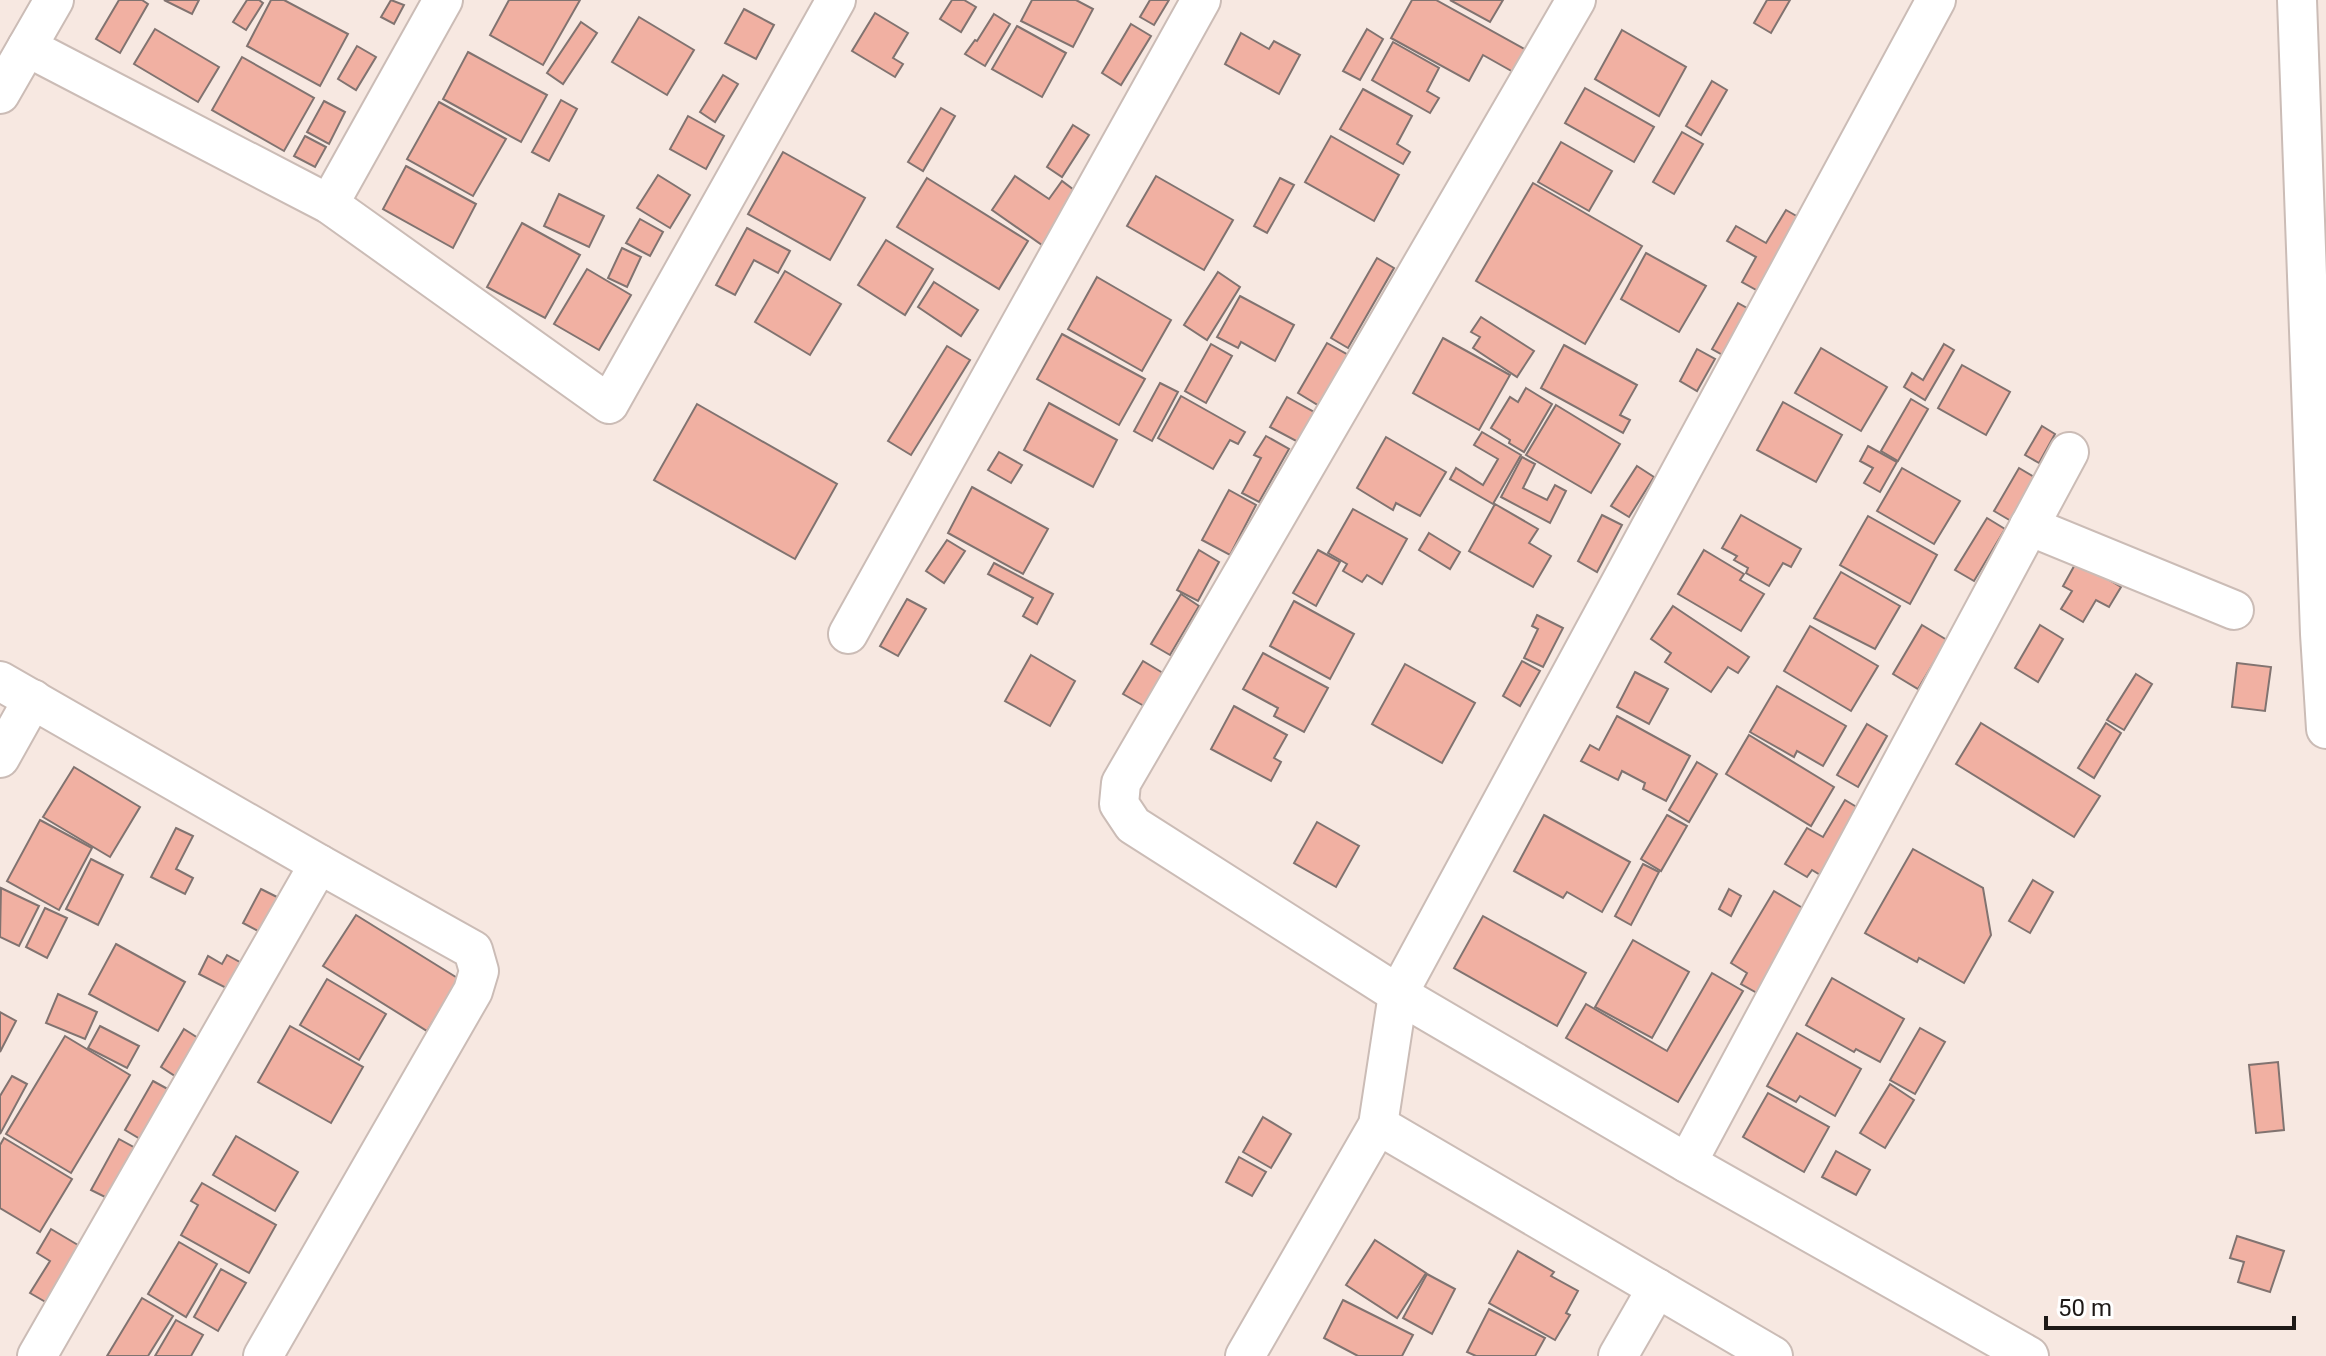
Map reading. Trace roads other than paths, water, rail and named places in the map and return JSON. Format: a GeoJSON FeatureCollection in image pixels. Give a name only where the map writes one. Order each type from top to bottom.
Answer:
{"type":"FeatureCollection","features":[{"type":"Feature","properties":{"kind":"street"},"geometry":{"type":"LineString","coordinates":[[0,94],[54,0]]}},
{"type":"Feature","properties":{"kind":"street"},"geometry":{"type":"LineString","coordinates":[[329,204],[443,0]]}},
{"type":"Feature","properties":{"kind":"street"},"geometry":{"type":"LineString","coordinates":[[27,47],[329,204],[609,404],[836,0]]}},
{"type":"Feature","properties":{"kind":"street"},"geometry":{"type":"LineString","coordinates":[[848,634],[1201,0]]}},
{"type":"Feature","properties":{"kind":"street"},"geometry":{"type":"LineString","coordinates":[[1576,0],[1121,783],[1119,804],[1133,825],[1398,994],[2010,1352]]}},
{"type":"Feature","properties":{"kind":"street"},"geometry":{"type":"LineString","coordinates":[[1245,1356],[1378,1125],[1398,994],[1936,0]]}},
{"type":"Feature","properties":{"kind":"street"},"geometry":{"type":"LineString","coordinates":[[2297,0],[2326,729]]}},
{"type":"Feature","properties":{"kind":"street"},"geometry":{"type":"LineString","coordinates":[[1687,1163],[2069,452]]}},
{"type":"Feature","properties":{"kind":"street"},"geometry":{"type":"LineString","coordinates":[[2029,526],[2234,610]]}},
{"type":"Feature","properties":{"kind":"street"},"geometry":{"type":"LineString","coordinates":[[0,681],[473,950],[479,971],[473,991],[263,1356]]}},
{"type":"Feature","properties":{"kind":"street"},"geometry":{"type":"LineString","coordinates":[[0,758],[33,699]]}},
{"type":"Feature","properties":{"kind":"street"},"geometry":{"type":"LineString","coordinates":[[37,1356],[319,864]]}},
{"type":"Feature","properties":{"kind":"street"},"geometry":{"type":"LineString","coordinates":[[1378,1125],[1773,1356]]}},
{"type":"Feature","properties":{"kind":"street"},"geometry":{"type":"LineString","coordinates":[[1618,1356],[1657,1288]]}}]}
